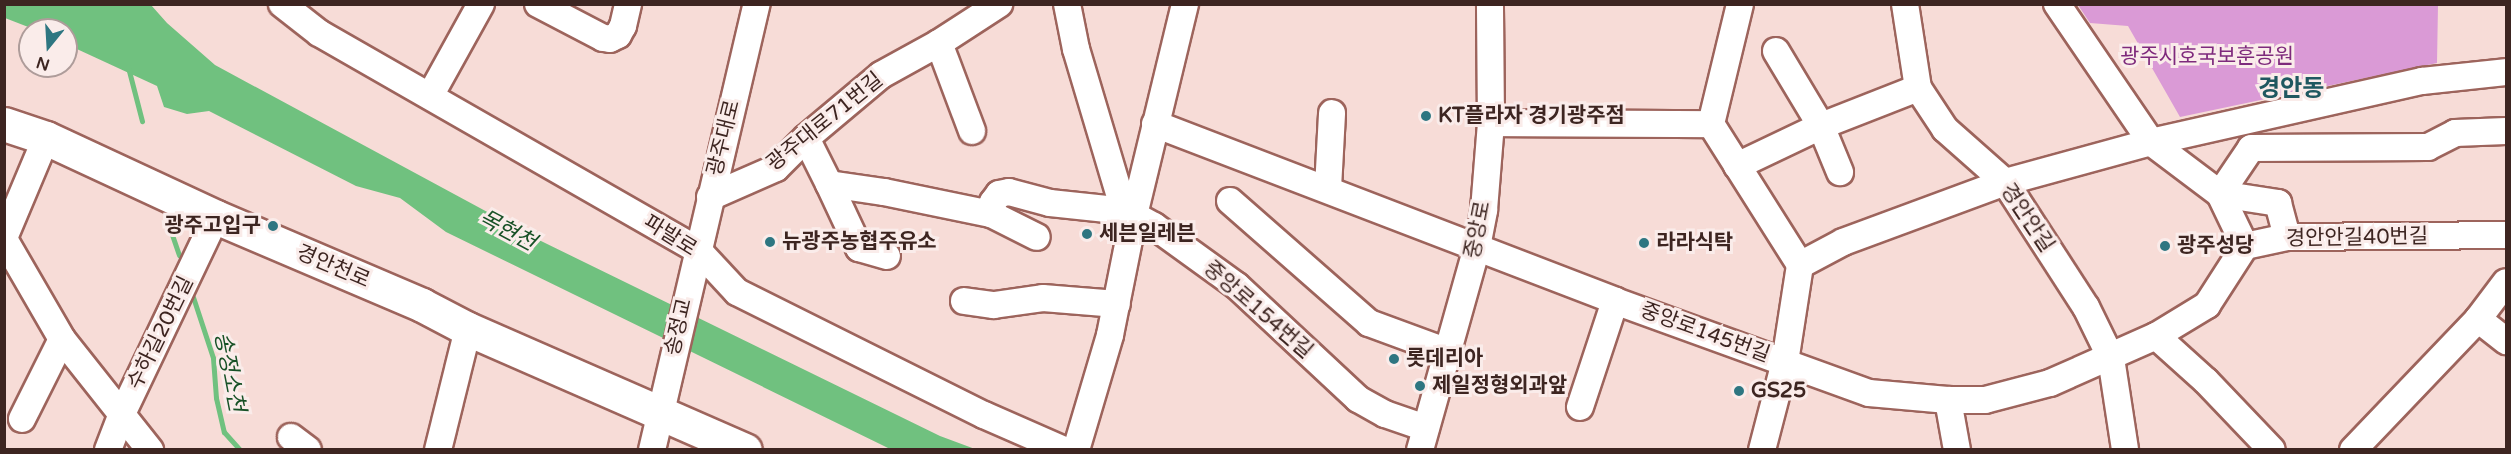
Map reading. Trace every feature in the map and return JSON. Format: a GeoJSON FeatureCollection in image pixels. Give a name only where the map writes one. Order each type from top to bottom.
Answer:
{"type":"FeatureCollection","features":[{"type":"Feature","properties":{"kind":"main road","name":"경안천로"},"geometry":{"type":"LineString","coordinates":[[4,124],[46,138],[216,217],[423,305],[468,329],[663,397],[745,450]]}},
{"type":"Feature","properties":{"kind":"street","name":"파발로"},"geometry":{"type":"LineString","coordinates":[[282,4],[319,33],[430,96],[695,261],[737,292],[984,415],[1064,450]]}},
{"type":"Feature","properties":{"kind":"street"},"geometry":{"type":"LineString","coordinates":[[430,96],[481,4]]}},
{"type":"Feature","properties":{"kind":"street"},"geometry":{"type":"LineString","coordinates":[[538,4],[603,38],[610,39],[618,35],[628,4]]}},
{"type":"Feature","properties":{"kind":"street","name":"광주대로"},"geometry":{"type":"LineString","coordinates":[[695,261],[757,4]]}},
{"type":"Feature","properties":{"kind":"street","name":"광주대로71번길"},"geometry":{"type":"LineString","coordinates":[[710,197],[776,168],[806,138],[880,75],[939,44],[999,4]]}},
{"type":"Feature","properties":{"kind":"street"},"geometry":{"type":"LineString","coordinates":[[1067,4],[1076,50],[1120,196],[1134,215]]}},
{"type":"Feature","properties":{"kind":"street"},"geometry":{"type":"LineString","coordinates":[[1076,450],[1117,304],[1134,215],[1185,4]]}},
{"type":"Feature","properties":{"kind":"street","name":"중앙로"},"geometry":{"type":"LineString","coordinates":[[1423,439],[1477,247],[1488,175],[1491,123],[1490,4]]}},
{"type":"Feature","properties":{"kind":"street"},"geometry":{"type":"LineString","coordinates":[[1740,4],[1711,124],[1800,265],[1785,362],[1763,449]]}},
{"type":"Feature","properties":{"kind":"street","name":"경안안길"},"geometry":{"type":"LineString","coordinates":[[1905,4],[1918,88],[1945,129],[2005,182],[2086,307],[2111,358],[2125,450]]}},
{"type":"Feature","properties":{"kind":"street"},"geometry":{"type":"LineString","coordinates":[[2057,4],[2151,142],[2220,194],[2245,246],[2207,304],[2156,336],[2111,358]]}},
{"type":"Feature","properties":{"kind":"street"},"geometry":{"type":"LineString","coordinates":[[939,44],[972,131]]}},
{"type":"Feature","properties":{"kind":"street"},"geometry":{"type":"LineString","coordinates":[[1776,51],[1821,126],[1840,172]]}},
{"type":"Feature","properties":{"kind":"street"},"geometry":{"type":"LineString","coordinates":[[1800,265],[1843,242],[2005,182],[2151,142],[2422,81],[2506,72]]}},
{"type":"Feature","properties":{"kind":"street"},"geometry":{"type":"LineString","coordinates":[[1737,166],[1821,126],[1918,88]]}},
{"type":"Feature","properties":{"kind":"street"},"geometry":{"type":"LineString","coordinates":[[1328,188],[1332,113]]}},
{"type":"Feature","properties":{"kind":"street"},"geometry":{"type":"LineString","coordinates":[[1491,123],[1711,124]]}},
{"type":"Feature","properties":{"kind":"street","name":"중앙로145번길"},"geometry":{"type":"LineString","coordinates":[[1155,124],[1328,188],[1615,301],[1869,393],[1948,400],[1985,400],[2039,386],[2111,358]]}},
{"type":"Feature","properties":{"kind":"street"},"geometry":{"type":"LineString","coordinates":[[2220,194],[2251,148],[2428,147],[2455,133],[2506,131]]}},
{"type":"Feature","properties":{"kind":"street"},"geometry":{"type":"LineString","coordinates":[[46,138],[4,238],[62,339],[150,450]]}},
{"type":"Feature","properties":{"kind":"street"},"geometry":{"type":"LineString","coordinates":[[806,138],[859,248],[886,256]]}},
{"type":"Feature","properties":{"kind":"street"},"geometry":{"type":"LineString","coordinates":[[829,184],[884,192],[991,214],[1037,237]]}},
{"type":"Feature","properties":{"kind":"street","name":"중앙로154번길"},"geometry":{"type":"LineString","coordinates":[[991,214],[993,202],[999,194],[1009,192],[1050,203],[1107,208],[1134,215],[1154,226],[1237,286],[1358,399],[1423,439]]}},
{"type":"Feature","properties":{"kind":"street"},"geometry":{"type":"LineString","coordinates":[[2220,194],[2278,203],[2287,237]]}},
{"type":"Feature","properties":{"kind":"street"},"geometry":{"type":"LineString","coordinates":[[1230,201],[1369,323],[1448,352]]}},
{"type":"Feature","properties":{"kind":"street","name":"수하길20번길"},"geometry":{"type":"LineString","coordinates":[[108,450],[122,414],[216,217]]}},
{"type":"Feature","properties":{"kind":"street","name":"경안안길40번길"},"geometry":{"type":"LineString","coordinates":[[2245,246],[2287,237],[2506,235]]}},
{"type":"Feature","properties":{"kind":"street","name":"송정교"},"geometry":{"type":"LineString","coordinates":[[663,397],[695,261]]}},
{"type":"Feature","properties":{"kind":"street"},"geometry":{"type":"LineString","coordinates":[[2353,450],[2478,319],[2506,282]]}},
{"type":"Feature","properties":{"kind":"street"},"geometry":{"type":"LineString","coordinates":[[964,301],[994,305],[1043,298],[1117,304]]}},
{"type":"Feature","properties":{"kind":"street"},"geometry":{"type":"LineString","coordinates":[[1580,407],[1615,301]]}},
{"type":"Feature","properties":{"kind":"street"},"geometry":{"type":"LineString","coordinates":[[2478,319],[2506,341]]}},
{"type":"Feature","properties":{"kind":"street"},"geometry":{"type":"LineString","coordinates":[[438,450],[468,329]]}},
{"type":"Feature","properties":{"kind":"street"},"geometry":{"type":"LineString","coordinates":[[2156,336],[2206,381],[2272,450]]}},
{"type":"Feature","properties":{"kind":"street"},"geometry":{"type":"LineString","coordinates":[[22,419],[62,339]]}},
{"type":"Feature","properties":{"kind":"street"},"geometry":{"type":"LineString","coordinates":[[652,450],[663,397]]}},
{"type":"Feature","properties":{"kind":"street"},"geometry":{"type":"LineString","coordinates":[[1948,400],[1957,450]]}},
{"type":"Feature","properties":{"kind":"green space","name":"광주시호국보훈공원"},"geometry":{"type":"Polygon","coordinates":[[[2078,5],[2438,5],[2437,63],[2180,117],[2128,26],[2090,23],[2078,5]]]}},
{"type":"Feature","properties":{"kind":"water","name":"목현천"},"geometry":{"type":"Polygon","coordinates":[[[5,5],[151,5],[167,23],[215,65],[541,241],[940,436],[975,449],[892,450],[446,232],[400,198],[356,186],[209,111],[187,114],[164,107],[157,86],[78,50],[78,18],[18,18],[18,23],[5,18],[5,5]]]}},
{"type":"Feature","properties":{"kind":"waterway","name":"송정소천"},"geometry":{"type":"LineString","coordinates":[[128,67],[142,121]]}},
{"type":"Feature","properties":{"kind":"waterway","name":"송정소천"},"geometry":{"type":"LineString","coordinates":[[169,226],[179,255]]}},
{"type":"Feature","properties":{"kind":"waterway","name":"송정소천"},"geometry":{"type":"LineString","coordinates":[[193,297],[213,358],[216,398],[224,432],[240,450]]}},
{"type":"Feature","properties":{"kind":"place","name":"KT플라자 경기광주점"},"geometry":{"type":"Point","coordinates":[1426,116]}},
{"type":"Feature","properties":{"kind":"place","name":"광주고입구"},"geometry":{"type":"Point","coordinates":[273,226]}},
{"type":"Feature","properties":{"kind":"place","name":"세븐일레븐"},"geometry":{"type":"Point","coordinates":[1087,234]}},
{"type":"Feature","properties":{"kind":"place","name":"뉴광주농협주유소"},"geometry":{"type":"Point","coordinates":[770,242]}},
{"type":"Feature","properties":{"kind":"place","name":"라라식탁"},"geometry":{"type":"Point","coordinates":[1644,243]}},
{"type":"Feature","properties":{"kind":"place","name":"광주성당"},"geometry":{"type":"Point","coordinates":[2165,246]}},
{"type":"Feature","properties":{"kind":"place","name":"롯데리아"},"geometry":{"type":"Point","coordinates":[1394,359]}},
{"type":"Feature","properties":{"kind":"place","name":"제일정형외과앞"},"geometry":{"type":"Point","coordinates":[1420,386]}},
{"type":"Feature","properties":{"kind":"place","name":"GS25"},"geometry":{"type":"Point","coordinates":[1739,391]}},
{"type":"Feature","properties":{"kind":"district","name":"경안동"},"geometry":{"type":"Point","coordinates":[2291,89]}}]}
